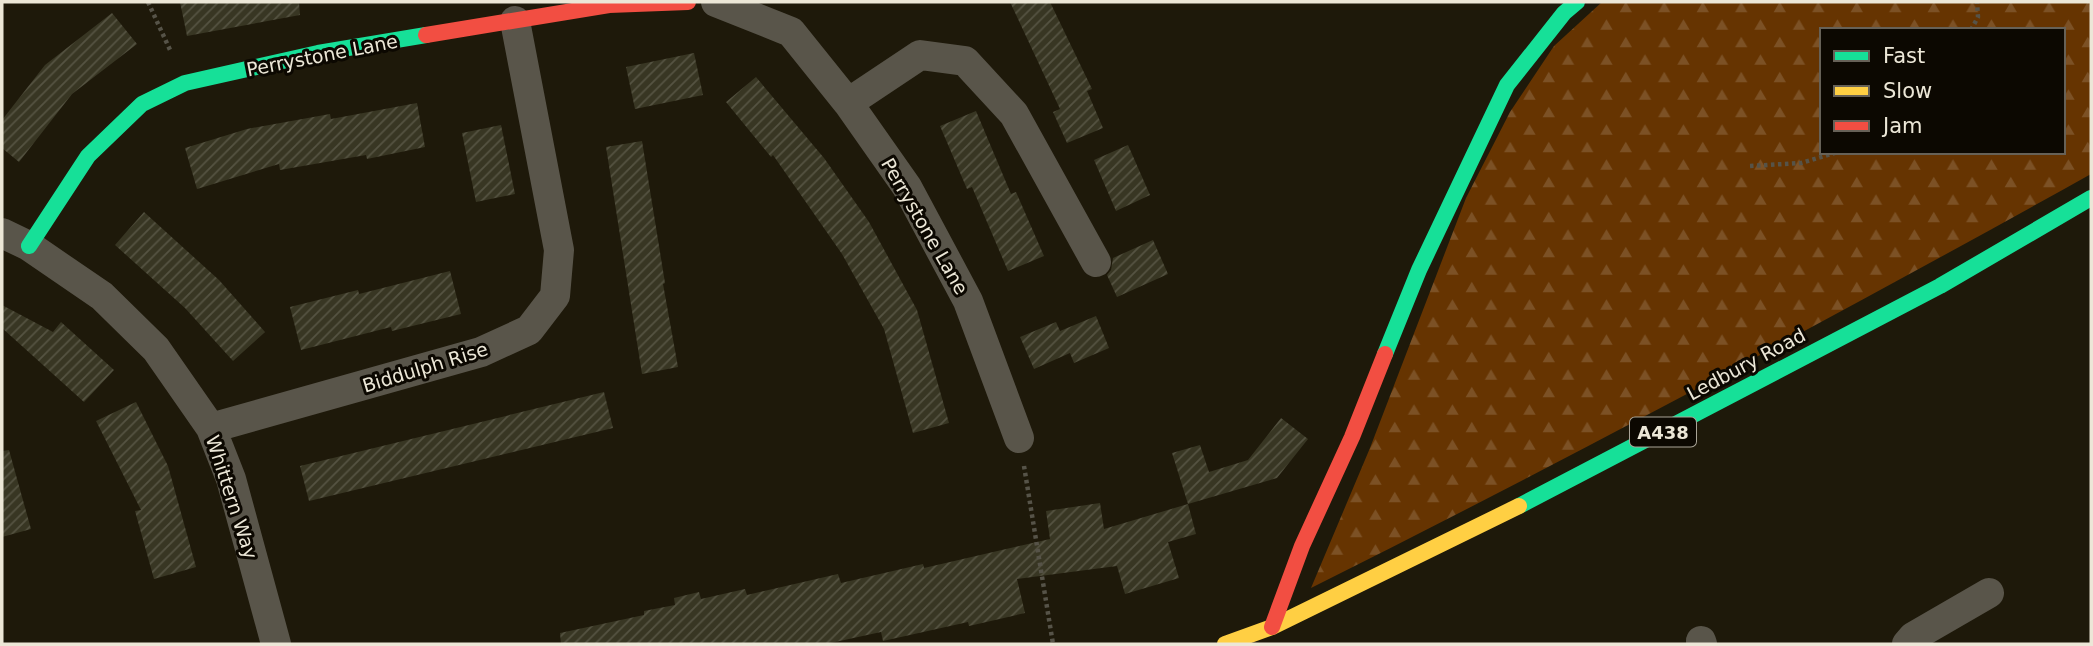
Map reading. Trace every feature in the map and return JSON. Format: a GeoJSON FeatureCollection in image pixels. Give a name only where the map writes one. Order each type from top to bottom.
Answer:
{"type":"FeatureCollection","features":[{"type":"Feature","properties":{"kind":"main road","name":"Perrystone Lane"},"geometry":{"type":"LineString","coordinates":[[29,246],[88,156],[142,104],[185,83],[318,53],[608,5],[688,2]]}},
{"type":"Feature","properties":{"kind":"main road"},"geometry":{"type":"LineString","coordinates":[[1272,627],[1302,546],[1352,437],[1419,270],[1507,85],[1564,13],[1577,2]]}},
{"type":"Feature","properties":{"kind":"main road","name":"Ledbury Road"},"geometry":{"type":"LineString","coordinates":[[1225,644],[1272,627],[1461,536],[1940,286],[2091,198]]}},
{"type":"Feature","properties":{"kind":"street","name":"Perrystone Lane"},"geometry":{"type":"LineString","coordinates":[[716,2],[791,32],[848,103],[907,187],[968,301],[1019,438]]}},
{"type":"Feature","properties":{"kind":"street","name":"Biddulph Rise"},"geometry":{"type":"LineString","coordinates":[[211,428],[481,352],[529,330],[555,296],[559,250],[515,21]]}},
{"type":"Feature","properties":{"kind":"street"},"geometry":{"type":"LineString","coordinates":[[848,103],[920,55],[965,61],[1014,114],[1096,262]]}},
{"type":"Feature","properties":{"kind":"street","name":"Whittern Way"},"geometry":{"type":"LineString","coordinates":[[2,233],[29,246],[102,296],[156,349],[211,428],[231,478],[276,644]]}},
{"type":"Feature","properties":{"kind":"street"},"geometry":{"type":"LineString","coordinates":[[1907,644],[1913,637],[1989,593]]}},
{"type":"Feature","properties":{"kind":"path"},"geometry":{"type":"LineString","coordinates":[[148,2],[185,83]]}},
{"type":"Feature","properties":{"kind":"path"},"geometry":{"type":"LineString","coordinates":[[1972,28],[1978,16],[1977,2]]}},
{"type":"Feature","properties":{"kind":"path"},"geometry":{"type":"LineString","coordinates":[[1750,166],[1801,163],[1831,154]]}},
{"type":"Feature","properties":{"kind":"path"},"geometry":{"type":"LineString","coordinates":[[1019,438],[1053,644]]}},
{"type":"Feature","properties":{"kind":"green space"},"geometry":{"type":"Polygon","coordinates":[[[1602,2],[2091,2],[2091,174],[1704,385],[1311,588],[1370,448],[1466,198],[1510,112],[1554,46],[1602,2]]]}},
{"type":"Feature","properties":{"kind":"building"},"geometry":{"type":"Polygon","coordinates":[[[180,2],[299,2],[300,15],[187,36],[180,2]]]}},
{"type":"Feature","properties":{"kind":"building"},"geometry":{"type":"Polygon","coordinates":[[[1010,2],[1050,2],[1092,89],[1087,91],[1103,128],[1067,143],[1053,112],[1060,109],[1010,2]]]}},
{"type":"Feature","properties":{"kind":"building"},"geometry":{"type":"Polygon","coordinates":[[[112,13],[137,44],[72,94],[19,162],[2,148],[2,120],[45,65],[112,13]]]}},
{"type":"Feature","properties":{"kind":"building"},"geometry":{"type":"Polygon","coordinates":[[[694,53],[703,95],[635,109],[626,67],[694,53]]]}},
{"type":"Feature","properties":{"kind":"building"},"geometry":{"type":"Polygon","coordinates":[[[756,77],[824,158],[869,222],[917,310],[949,423],[913,433],[884,329],[842,254],[773,155],[771,157],[726,102],[756,77]]]}},
{"type":"Feature","properties":{"kind":"building"},"geometry":{"type":"Polygon","coordinates":[[[417,103],[425,147],[367,159],[366,155],[280,170],[279,164],[197,189],[185,148],[247,129],[330,114],[331,119],[417,103]]]}},
{"type":"Feature","properties":{"kind":"building"},"geometry":{"type":"Polygon","coordinates":[[[976,111],[1011,194],[1016,192],[1044,256],[1008,271],[972,187],[967,189],[940,126],[976,111]]]}},
{"type":"Feature","properties":{"kind":"building"},"geometry":{"type":"Polygon","coordinates":[[[501,125],[515,194],[476,202],[462,133],[501,125]]]}},
{"type":"Feature","properties":{"kind":"building"},"geometry":{"type":"Polygon","coordinates":[[[642,141],[678,367],[642,374],[606,147],[642,141]]]}},
{"type":"Feature","properties":{"kind":"building"},"geometry":{"type":"Polygon","coordinates":[[[1128,145],[1150,195],[1116,211],[1094,160],[1128,145]]]}},
{"type":"Feature","properties":{"kind":"building"},"geometry":{"type":"Polygon","coordinates":[[[144,212],[219,280],[265,332],[233,361],[185,308],[115,245],[144,212]]]}},
{"type":"Feature","properties":{"kind":"building"},"geometry":{"type":"Polygon","coordinates":[[[1153,240],[1168,274],[1117,297],[1107,275],[1111,270],[1113,258],[1153,240]]]}},
{"type":"Feature","properties":{"kind":"building"},"geometry":{"type":"Polygon","coordinates":[[[450,271],[461,314],[392,331],[391,327],[301,350],[290,307],[358,290],[359,294],[450,271]]]}},
{"type":"Feature","properties":{"kind":"building"},"geometry":{"type":"Polygon","coordinates":[[[2,305],[53,332],[61,322],[114,370],[84,402],[2,328],[2,305]]]}},
{"type":"Feature","properties":{"kind":"building"},"geometry":{"type":"Polygon","coordinates":[[[1096,316],[1109,348],[1074,363],[1070,353],[1034,369],[1020,337],[1056,322],[1060,331],[1096,316]]]}},
{"type":"Feature","properties":{"kind":"building"},"geometry":{"type":"Polygon","coordinates":[[[604,392],[613,428],[309,501],[300,466],[604,392]]]}},
{"type":"Feature","properties":{"kind":"building"},"geometry":{"type":"Polygon","coordinates":[[[136,402],[168,466],[196,567],[154,579],[135,511],[141,510],[96,421],[136,402]]]}},
{"type":"Feature","properties":{"kind":"building"},"geometry":{"type":"Polygon","coordinates":[[[1281,418],[1308,439],[1277,478],[1188,504],[1172,453],[1200,445],[1209,472],[1248,460],[1281,418]]]}},
{"type":"Feature","properties":{"kind":"building"},"geometry":{"type":"Polygon","coordinates":[[[9,450],[31,529],[2,537],[2,451],[9,450]]]}},
{"type":"Feature","properties":{"kind":"building"},"geometry":{"type":"Polygon","coordinates":[[[1100,503],[1104,529],[1188,504],[1196,534],[1168,542],[1179,578],[1125,594],[1117,566],[1017,579],[1025,613],[969,626],[968,622],[883,641],[881,632],[826,644],[561,644],[560,633],[644,615],[644,611],[675,605],[674,598],[699,592],[701,599],[745,589],[747,595],[838,574],[841,583],[923,564],[924,568],[1050,539],[1046,511],[1100,503]]]}},
{"type":"Feature","properties":{"kind":"traffic: fast"},"geometry":{"type":"LineString","coordinates":[[1385,354],[1419,270],[1507,85],[1564,13],[1577,2]]}},
{"type":"Feature","properties":{"kind":"traffic: fast"},"geometry":{"type":"LineString","coordinates":[[29,246],[88,156],[142,104],[185,83],[318,53],[426,35]]}},
{"type":"Feature","properties":{"kind":"traffic: fast"},"geometry":{"type":"LineString","coordinates":[[1519,506],[1940,286],[2091,198]]}},
{"type":"Feature","properties":{"kind":"traffic: slow"},"geometry":{"type":"LineString","coordinates":[[1225,644],[1272,627],[1519,506]]}},
{"type":"Feature","properties":{"kind":"traffic: jam"},"geometry":{"type":"LineString","coordinates":[[426,35],[609,5],[688,2]]}},
{"type":"Feature","properties":{"kind":"traffic: jam"},"geometry":{"type":"LineString","coordinates":[[1272,627],[1302,546],[1352,437],[1385,354]]}}]}
